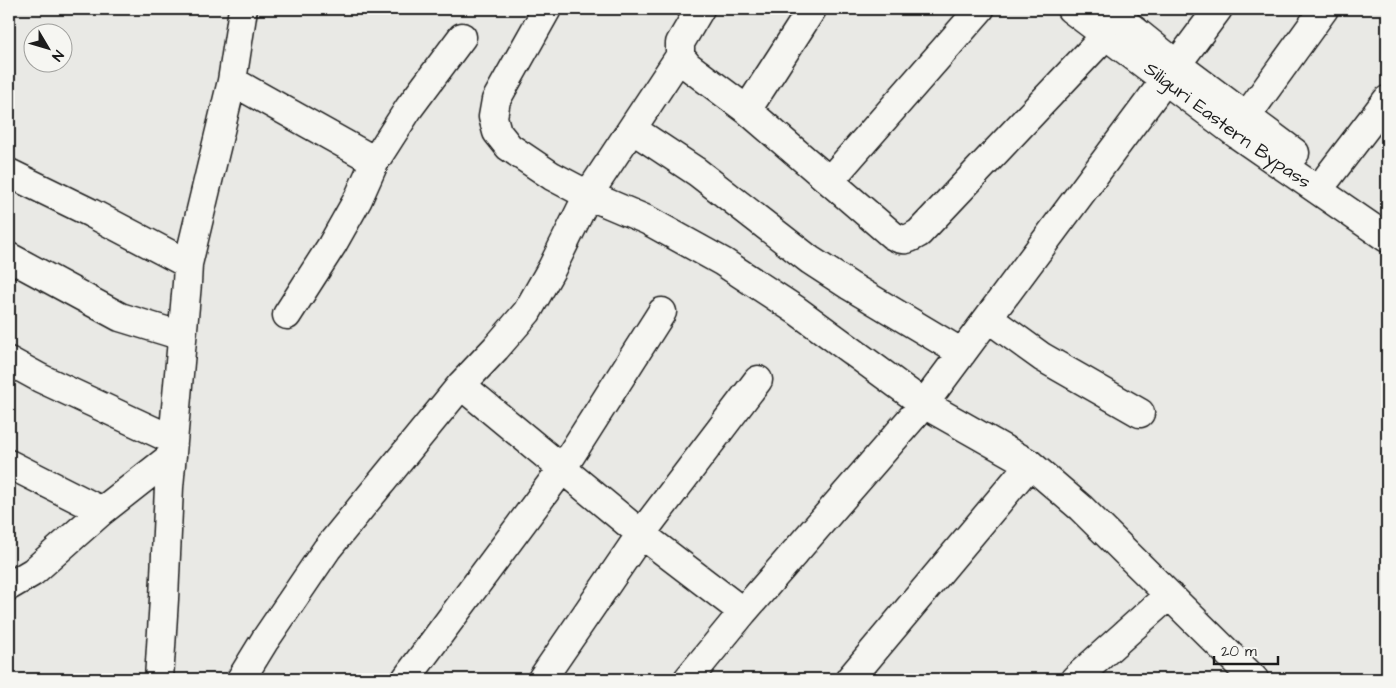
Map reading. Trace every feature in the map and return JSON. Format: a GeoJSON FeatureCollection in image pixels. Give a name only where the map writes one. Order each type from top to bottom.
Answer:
{"type":"FeatureCollection","features":[{"type":"Feature","properties":{"kind":"street"},"geometry":{"type":"LineString","coordinates":[[158,679],[172,448],[188,264],[232,81],[243,9]]}},
{"type":"Feature","properties":{"kind":"street"},"geometry":{"type":"LineString","coordinates":[[547,9],[496,100],[493,117],[497,132],[509,147],[552,176],[588,196],[647,220],[723,262],[796,310],[924,404],[1030,464],[1081,508],[1254,679]]}},
{"type":"Feature","properties":{"kind":"street"},"geometry":{"type":"LineString","coordinates":[[241,679],[265,640],[327,549],[461,385],[527,312],[552,268],[588,196],[680,56],[680,43],[700,9]]}},
{"type":"Feature","properties":{"kind":"street"},"geometry":{"type":"LineString","coordinates":[[747,110],[812,9]]}},
{"type":"Feature","properties":{"kind":"street"},"geometry":{"type":"LineString","coordinates":[[830,180],[980,9]]}},
{"type":"Feature","properties":{"kind":"street","name":"Siliguri Eastern Bypass"},"geometry":{"type":"LineString","coordinates":[[1071,9],[1106,36],[1246,117],[1328,177],[1387,217]]}},
{"type":"Feature","properties":{"kind":"street","name":"Siliguri Eastern Bypass"},"geometry":{"type":"LineString","coordinates":[[1108,9],[1170,72],[1238,135],[1387,238]]}},
{"type":"Feature","properties":{"kind":"street"},"geometry":{"type":"LineString","coordinates":[[688,679],[743,612],[924,404],[1218,9]]}},
{"type":"Feature","properties":{"kind":"street"},"geometry":{"type":"LineString","coordinates":[[1246,117],[1324,9]]}},
{"type":"Feature","properties":{"kind":"street"},"geometry":{"type":"LineString","coordinates":[[680,56],[688,66],[747,110],[900,240],[909,239],[919,233],[1106,36]]}},
{"type":"Feature","properties":{"kind":"street"},"geometry":{"type":"LineString","coordinates":[[287,315],[332,245],[358,200],[375,161],[409,108],[462,38]]}},
{"type":"Feature","properties":{"kind":"street"},"geometry":{"type":"LineString","coordinates":[[232,81],[375,161]]}},
{"type":"Feature","properties":{"kind":"street"},"geometry":{"type":"LineString","coordinates":[[1328,177],[1387,100]]}},
{"type":"Feature","properties":{"kind":"street"},"geometry":{"type":"LineString","coordinates":[[632,129],[697,172],[810,260],[962,353]]}},
{"type":"Feature","properties":{"kind":"street"},"geometry":{"type":"LineString","coordinates":[[9,173],[91,213],[188,264]]}},
{"type":"Feature","properties":{"kind":"street"},"geometry":{"type":"LineString","coordinates":[[9,256],[120,317],[182,336]]}},
{"type":"Feature","properties":{"kind":"street"},"geometry":{"type":"LineString","coordinates":[[406,679],[562,468],[662,312]]}},
{"type":"Feature","properties":{"kind":"street"},"geometry":{"type":"LineString","coordinates":[[988,318],[1042,357],[1140,413]]}},
{"type":"Feature","properties":{"kind":"street"},"geometry":{"type":"LineString","coordinates":[[10,365],[40,378],[172,448]]}},
{"type":"Feature","properties":{"kind":"street"},"geometry":{"type":"LineString","coordinates":[[542,679],[641,534],[758,380]]}},
{"type":"Feature","properties":{"kind":"street"},"geometry":{"type":"LineString","coordinates":[[461,385],[641,534],[743,612]]}},
{"type":"Feature","properties":{"kind":"street"},"geometry":{"type":"LineString","coordinates":[[9,586],[33,572],[172,448]]}},
{"type":"Feature","properties":{"kind":"street"},"geometry":{"type":"LineString","coordinates":[[9,464],[102,511]]}},
{"type":"Feature","properties":{"kind":"street"},"geometry":{"type":"LineString","coordinates":[[850,679],[1030,464]]}},
{"type":"Feature","properties":{"kind":"street"},"geometry":{"type":"LineString","coordinates":[[1075,679],[1169,595]]}}]}
